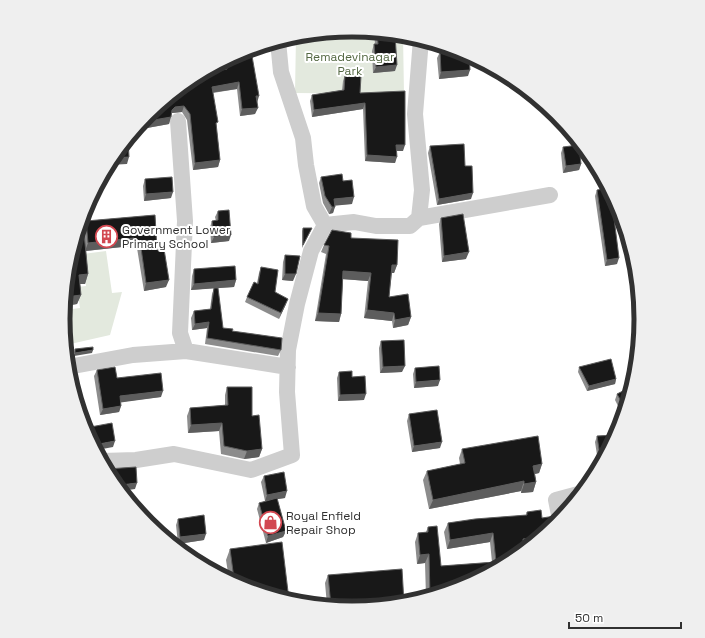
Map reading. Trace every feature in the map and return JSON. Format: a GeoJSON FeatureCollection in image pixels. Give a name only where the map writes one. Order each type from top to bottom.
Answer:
{"type":"FeatureCollection","features":[{"type":"Feature","properties":{"kind":"street"},"geometry":{"type":"LineString","coordinates":[[418,218],[422,190],[415,114],[420,46]]}},
{"type":"Feature","properties":{"kind":"street"},"geometry":{"type":"LineString","coordinates":[[279,47],[281,72],[303,138],[306,165],[314,206],[325,226]]}},
{"type":"Feature","properties":{"kind":"street"},"geometry":{"type":"LineString","coordinates":[[178,121],[185,221],[180,333],[186,352]]}},
{"type":"Feature","properties":{"kind":"street"},"geometry":{"type":"LineString","coordinates":[[325,226],[354,222],[376,226],[410,226],[418,218],[550,194]]}},
{"type":"Feature","properties":{"kind":"street"},"geometry":{"type":"LineString","coordinates":[[109,461],[136,460],[174,454],[251,470],[292,455],[288,392],[288,350],[297,304],[311,251],[325,226]]}},
{"type":"Feature","properties":{"kind":"street"},"geometry":{"type":"LineString","coordinates":[[75,367],[134,356],[186,352],[288,367]]}},
{"type":"Feature","properties":{"kind":"street"},"geometry":{"type":"LineString","coordinates":[[558,512],[556,500],[572,496]]}},
{"type":"Feature","properties":{"kind":"green space","name":"Remadevinagar Park"},"geometry":{"type":"Polygon","coordinates":[[[352,37],[403,41],[404,94],[295,93],[296,42],[316,39],[352,37]]]}},
{"type":"Feature","properties":{"kind":"green space"},"geometry":{"type":"Polygon","coordinates":[[[81,241],[83,254],[106,251],[112,293],[122,292],[110,335],[72,344],[71,309],[80,308],[77,287],[86,286],[83,260],[77,261],[81,241]]]}},
{"type":"Feature","properties":{"kind":"building"},"geometry":{"type":"Polygon","coordinates":[[[378,38],[395,40],[397,65],[376,67],[374,44],[378,44],[378,38]]]}},
{"type":"Feature","properties":{"kind":"building"},"geometry":{"type":"Polygon","coordinates":[[[440,52],[469,62],[470,70],[441,72],[440,52]]]}},
{"type":"Feature","properties":{"kind":"building"},"geometry":{"type":"Polygon","coordinates":[[[252,56],[259,96],[256,96],[258,108],[242,109],[239,82],[212,87],[218,122],[216,123],[220,160],[195,163],[190,114],[184,106],[175,107],[172,110],[171,117],[153,120],[181,95],[212,75],[221,70],[227,69],[228,66],[252,56]]]}},
{"type":"Feature","properties":{"kind":"building"},"geometry":{"type":"Polygon","coordinates":[[[345,75],[361,76],[360,93],[405,91],[405,145],[396,145],[397,157],[367,155],[365,103],[314,110],[312,95],[344,90],[345,75]]]}},
{"type":"Feature","properties":{"kind":"building"},"geometry":{"type":"Polygon","coordinates":[[[464,144],[465,166],[472,166],[473,193],[439,199],[430,146],[464,144]]]}},
{"type":"Feature","properties":{"kind":"building"},"geometry":{"type":"Polygon","coordinates":[[[575,146],[580,152],[581,164],[566,166],[563,147],[575,146]]]}},
{"type":"Feature","properties":{"kind":"building"},"geometry":{"type":"Polygon","coordinates":[[[128,148],[129,157],[121,157],[128,148]]]}},
{"type":"Feature","properties":{"kind":"building"},"geometry":{"type":"Polygon","coordinates":[[[342,174],[343,181],[352,180],[354,197],[334,199],[335,207],[332,207],[325,196],[321,177],[342,174]]]}},
{"type":"Feature","properties":{"kind":"building"},"geometry":{"type":"Polygon","coordinates":[[[172,177],[173,192],[146,194],[145,179],[172,177]]]}},
{"type":"Feature","properties":{"kind":"building"},"geometry":{"type":"Polygon","coordinates":[[[603,189],[616,218],[614,218],[619,258],[607,260],[597,190],[603,189]]]}},
{"type":"Feature","properties":{"kind":"building"},"geometry":{"type":"Polygon","coordinates":[[[229,210],[231,235],[214,237],[212,221],[218,220],[218,211],[229,210]]]}},
{"type":"Feature","properties":{"kind":"building"},"geometry":{"type":"Polygon","coordinates":[[[463,214],[469,252],[444,256],[441,218],[463,214]]]}},
{"type":"Feature","properties":{"kind":"building"},"geometry":{"type":"Polygon","coordinates":[[[155,215],[157,250],[164,249],[169,280],[146,283],[140,241],[134,241],[134,238],[88,243],[86,225],[88,221],[155,215]]]}},
{"type":"Feature","properties":{"kind":"building"},"geometry":{"type":"Polygon","coordinates":[[[303,228],[312,228],[303,245],[303,228]]]}},
{"type":"Feature","properties":{"kind":"building"},"geometry":{"type":"Polygon","coordinates":[[[332,230],[351,233],[351,238],[398,240],[397,265],[392,265],[389,297],[408,294],[411,317],[395,320],[394,313],[367,310],[371,273],[343,271],[341,314],[318,313],[329,246],[324,245],[332,230]]]}},
{"type":"Feature","properties":{"kind":"building"},"geometry":{"type":"Polygon","coordinates":[[[84,233],[88,274],[79,275],[81,295],[71,296],[76,264],[84,233]]]}},
{"type":"Feature","properties":{"kind":"building"},"geometry":{"type":"Polygon","coordinates":[[[285,255],[300,256],[296,274],[285,274],[285,255]]]}},
{"type":"Feature","properties":{"kind":"building"},"geometry":{"type":"Polygon","coordinates":[[[235,266],[236,280],[194,284],[194,269],[235,266]]]}},
{"type":"Feature","properties":{"kind":"building"},"geometry":{"type":"Polygon","coordinates":[[[261,267],[278,270],[275,292],[288,299],[281,313],[247,297],[254,282],[258,284],[261,267]]]}},
{"type":"Feature","properties":{"kind":"building"},"geometry":{"type":"Polygon","coordinates":[[[214,288],[218,288],[223,328],[233,329],[232,331],[282,338],[281,350],[207,338],[209,322],[195,324],[194,311],[211,309],[214,288]]]}},
{"type":"Feature","properties":{"kind":"building"},"geometry":{"type":"Polygon","coordinates":[[[404,340],[405,366],[383,367],[381,341],[404,340]]]}},
{"type":"Feature","properties":{"kind":"building"},"geometry":{"type":"Polygon","coordinates":[[[93,347],[93,350],[75,353],[75,349],[93,347]]]}},
{"type":"Feature","properties":{"kind":"building"},"geometry":{"type":"Polygon","coordinates":[[[611,359],[616,379],[589,386],[579,367],[611,359]]]}},
{"type":"Feature","properties":{"kind":"building"},"geometry":{"type":"Polygon","coordinates":[[[439,366],[440,380],[416,382],[415,368],[439,366]]]}},
{"type":"Feature","properties":{"kind":"building"},"geometry":{"type":"Polygon","coordinates":[[[115,367],[117,378],[161,373],[163,391],[120,396],[121,406],[103,409],[97,370],[115,367]]]}},
{"type":"Feature","properties":{"kind":"building"},"geometry":{"type":"Polygon","coordinates":[[[352,371],[352,377],[365,376],[366,394],[340,395],[339,372],[352,371]]]}},
{"type":"Feature","properties":{"kind":"building"},"geometry":{"type":"Polygon","coordinates":[[[227,387],[252,387],[252,416],[259,415],[262,449],[247,451],[224,446],[222,423],[191,425],[190,408],[228,405],[227,387]]]}},
{"type":"Feature","properties":{"kind":"building"},"geometry":{"type":"Polygon","coordinates":[[[626,390],[622,403],[617,394],[626,390]]]}},
{"type":"Feature","properties":{"kind":"building"},"geometry":{"type":"Polygon","coordinates":[[[437,410],[442,442],[414,446],[409,414],[437,410]]]}},
{"type":"Feature","properties":{"kind":"building"},"geometry":{"type":"Polygon","coordinates":[[[112,423],[115,441],[100,444],[92,427],[112,423]]]}},
{"type":"Feature","properties":{"kind":"building"},"geometry":{"type":"Polygon","coordinates":[[[609,435],[600,455],[597,436],[609,435]]]}},
{"type":"Feature","properties":{"kind":"building"},"geometry":{"type":"Polygon","coordinates":[[[538,436],[542,464],[533,466],[536,482],[524,484],[524,481],[433,500],[427,471],[465,463],[462,449],[538,436]]]}},
{"type":"Feature","properties":{"kind":"building"},"geometry":{"type":"Polygon","coordinates":[[[136,467],[137,483],[124,485],[113,469],[136,467]]]}},
{"type":"Feature","properties":{"kind":"building"},"geometry":{"type":"Polygon","coordinates":[[[284,472],[287,491],[267,495],[264,476],[284,472]]]}},
{"type":"Feature","properties":{"kind":"building","name":"Royal Enfield Repair Shop"},"geometry":{"type":"Polygon","coordinates":[[[277,498],[286,531],[268,536],[259,503],[277,498]]]}},
{"type":"Feature","properties":{"kind":"building"},"geometry":{"type":"Polygon","coordinates":[[[541,510],[542,518],[554,516],[530,538],[523,539],[523,543],[496,561],[493,533],[450,540],[448,523],[475,519],[527,515],[527,512],[541,510]]]}},
{"type":"Feature","properties":{"kind":"building"},"geometry":{"type":"Polygon","coordinates":[[[204,515],[206,534],[180,537],[178,519],[204,515]]]}},
{"type":"Feature","properties":{"kind":"building"},"geometry":{"type":"Polygon","coordinates":[[[437,526],[441,566],[494,562],[460,580],[430,590],[429,554],[420,555],[418,533],[428,532],[428,527],[437,526]]]}},
{"type":"Feature","properties":{"kind":"building"},"geometry":{"type":"Polygon","coordinates":[[[282,542],[288,593],[262,586],[233,575],[230,549],[282,542]]]}},
{"type":"Feature","properties":{"kind":"building"},"geometry":{"type":"Polygon","coordinates":[[[402,569],[404,597],[352,601],[330,600],[328,575],[402,569]]]}},
{"type":"Feature","properties":{"kind":"place","name":"Government Lower Primary School"},"geometry":{"type":"Point","coordinates":[107,237]}},
{"type":"Feature","properties":{"kind":"place","name":"Royal Enfield Repair Shop"},"geometry":{"type":"Point","coordinates":[270,523]}}]}
